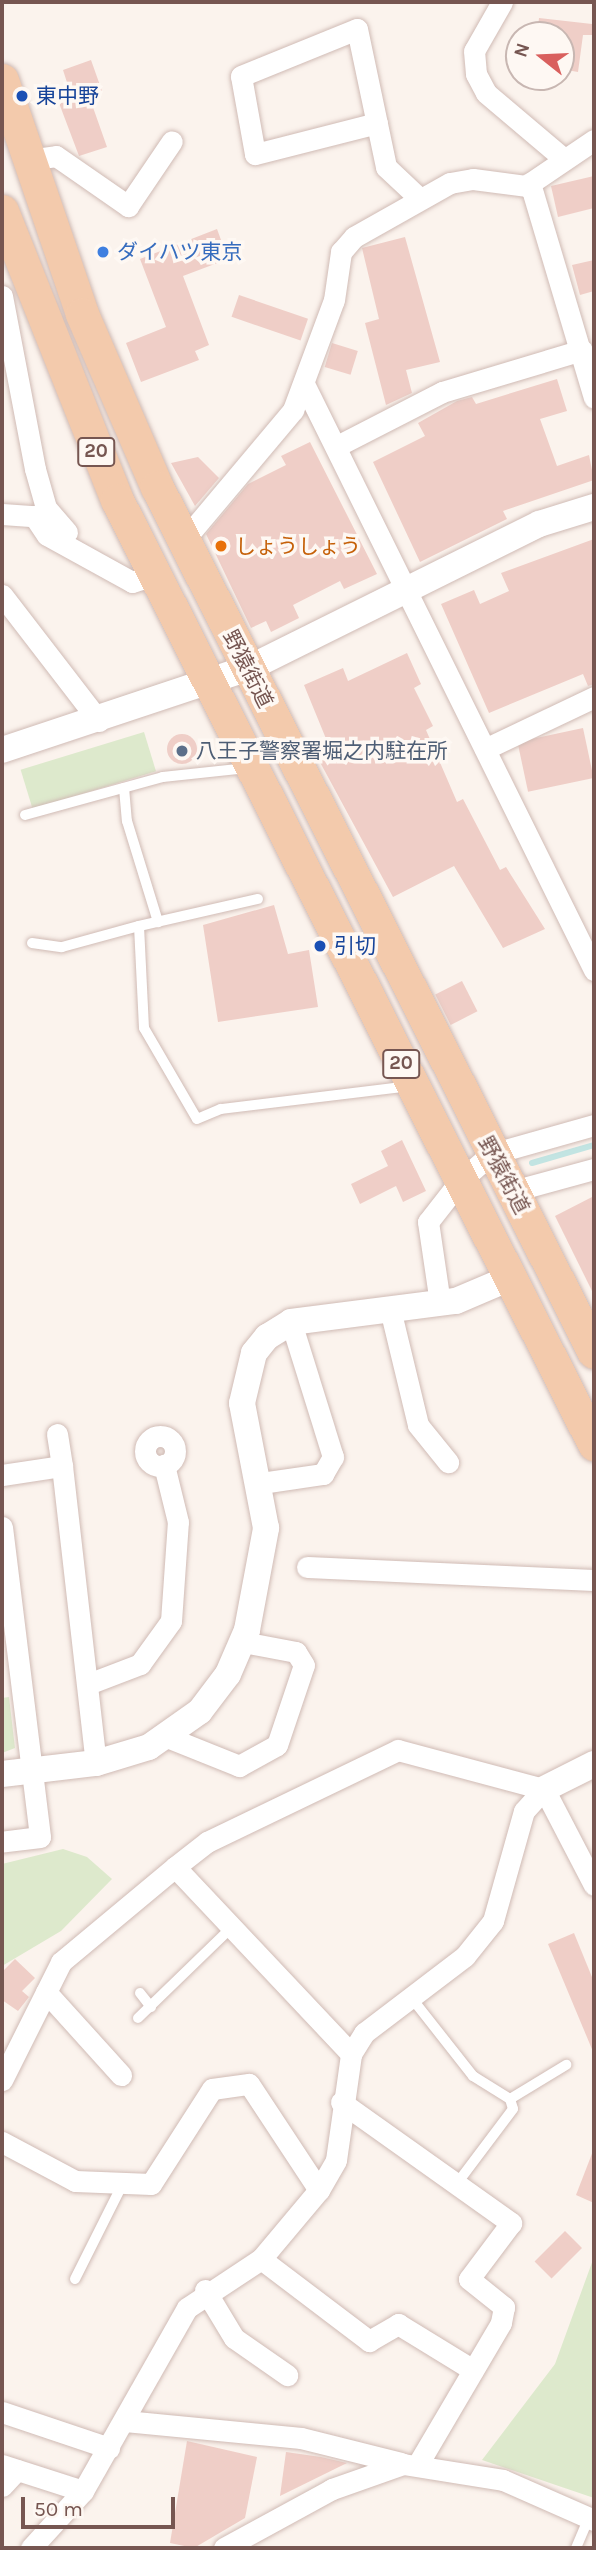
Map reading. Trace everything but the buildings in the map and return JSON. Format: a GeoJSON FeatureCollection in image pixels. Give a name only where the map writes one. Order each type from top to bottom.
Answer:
{"type":"FeatureCollection","features":[{"type":"Feature","properties":{"kind":"main road","name":"野猿街道"},"geometry":{"type":"LineString","coordinates":[[2,80],[88,327],[184,540],[491,1154],[513,1191],[594,1352]]}},
{"type":"Feature","properties":{"kind":"main road","name":"野猿街道"},"geometry":{"type":"LineString","coordinates":[[2,211],[26,325],[594,1444]]}},
{"type":"Feature","properties":{"kind":"street"},"geometry":{"type":"LineString","coordinates":[[502,2],[474,51],[476,74],[486,93],[563,158]]}},
{"type":"Feature","properties":{"kind":"street"},"geometry":{"type":"LineString","coordinates":[[377,123],[254,154],[241,76],[357,29],[377,123],[386,167],[418,197]]}},
{"type":"Feature","properties":{"kind":"street"},"geometry":{"type":"LineString","coordinates":[[184,540],[266,446],[304,384],[334,300],[341,251],[418,197],[473,179],[530,183],[563,158],[594,140]]}},
{"type":"Feature","properties":{"kind":"street"},"geometry":{"type":"LineString","coordinates":[[28,160],[56,156],[128,206],[172,141]]}},
{"type":"Feature","properties":{"kind":"street"},"geometry":{"type":"LineString","coordinates":[[530,183],[582,350],[594,398]]}},
{"type":"Feature","properties":{"kind":"street"},"geometry":{"type":"LineString","coordinates":[[2,296],[26,325],[38,482],[46,508],[67,531]]}},
{"type":"Feature","properties":{"kind":"street"},"geometry":{"type":"LineString","coordinates":[[337,446],[442,392],[582,350]]}},
{"type":"Feature","properties":{"kind":"street"},"geometry":{"type":"LineString","coordinates":[[304,384],[593,965]]}},
{"type":"Feature","properties":{"kind":"street"},"geometry":{"type":"LineString","coordinates":[[2,750],[210,684],[249,668],[538,524],[594,507]]}},
{"type":"Feature","properties":{"kind":"street"},"geometry":{"type":"LineString","coordinates":[[2,514],[34,516],[47,535],[132,582],[154,575]]}},
{"type":"Feature","properties":{"kind":"street"},"geometry":{"type":"LineString","coordinates":[[2,595],[99,720]]}},
{"type":"Feature","properties":{"kind":"street"},"geometry":{"type":"LineString","coordinates":[[485,749],[594,697]]}},
{"type":"Feature","properties":{"kind":"street"},"geometry":{"type":"LineString","coordinates":[[440,1303],[428,1222],[460,1181],[491,1154],[594,1125]]}},
{"type":"Feature","properties":{"kind":"street"},"geometry":{"type":"LineString","coordinates":[[513,1191],[594,1169]]}},
{"type":"Feature","properties":{"kind":"street"},"geometry":{"type":"LineString","coordinates":[[2,1774],[96,1763],[167,1737],[210,1700],[243,1642],[266,1528],[261,1483],[243,1391],[258,1346],[291,1322],[440,1303],[510,1278]]}},
{"type":"Feature","properties":{"kind":"street"},"geometry":{"type":"LineString","coordinates":[[390,1309],[418,1425],[448,1462]]}},
{"type":"Feature","properties":{"kind":"street"},"geometry":{"type":"LineString","coordinates":[[261,1483],[323,1474],[333,1457],[291,1322]]}},
{"type":"Feature","properties":{"kind":"street"},"geometry":{"type":"LineString","coordinates":[[57,1434],[96,1763]]}},
{"type":"Feature","properties":{"kind":"street"},"geometry":{"type":"LineString","coordinates":[[88,1684],[140,1664],[171,1621],[178,1522],[164,1465]]}},
{"type":"Feature","properties":{"kind":"street"},"geometry":{"type":"LineString","coordinates":[[2,1475],[62,1466]]}},
{"type":"Feature","properties":{"kind":"street"},"geometry":{"type":"LineString","coordinates":[[2,1527],[40,1837],[2,1842]]}},
{"type":"Feature","properties":{"kind":"street"},"geometry":{"type":"LineString","coordinates":[[307,1567],[594,1580]]}},
{"type":"Feature","properties":{"kind":"street"},"geometry":{"type":"LineString","coordinates":[[167,1737],[239,1766],[278,1745],[304,1665],[296,1652],[243,1642]]}},
{"type":"Feature","properties":{"kind":"street"},"geometry":{"type":"LineString","coordinates":[[2,2080],[61,1962],[207,1842],[277,1813],[387,1752],[414,1752],[544,1789],[594,1885]]}},
{"type":"Feature","properties":{"kind":"street"},"geometry":{"type":"LineString","coordinates":[[31,2548],[83,2491],[187,2308],[205,2290],[261,2259],[318,2190],[336,2160],[341,2102],[351,2054],[408,1993],[465,1956],[493,1921],[524,1811],[544,1789],[594,1764]]}},
{"type":"Feature","properties":{"kind":"street"},"geometry":{"type":"LineString","coordinates":[[175,1867],[351,2054]]}},
{"type":"Feature","properties":{"kind":"street"},"geometry":{"type":"LineString","coordinates":[[46,1993],[121,2074]]}},
{"type":"Feature","properties":{"kind":"street"},"geometry":{"type":"LineString","coordinates":[[2,2142],[75,2181],[121,2187],[151,2184],[212,2090],[228,2082],[249,2084],[318,2190]]}},
{"type":"Feature","properties":{"kind":"street"},"geometry":{"type":"LineString","coordinates":[[224,2548],[331,2489],[411,2464],[473,2370],[504,2307],[469,2279],[511,2223],[458,2182],[341,2102]]}},
{"type":"Feature","properties":{"kind":"street"},"geometry":{"type":"LineString","coordinates":[[261,2259],[369,2342],[398,2324],[473,2370]]}},
{"type":"Feature","properties":{"kind":"street"},"geometry":{"type":"LineString","coordinates":[[205,2290],[234,2338],[287,2375]]}},
{"type":"Feature","properties":{"kind":"street"},"geometry":{"type":"LineString","coordinates":[[2,2412],[109,2448]]}},
{"type":"Feature","properties":{"kind":"street"},"geometry":{"type":"LineString","coordinates":[[125,2421],[302,2438],[411,2464],[503,2480],[592,2519]]}},
{"type":"Feature","properties":{"kind":"street"},"geometry":{"type":"LineString","coordinates":[[2,2486],[9,2468],[83,2491]]}},
{"type":"Feature","properties":{"kind":"lane"},"geometry":{"type":"LineString","coordinates":[[25,815],[124,788],[252,767]]}},
{"type":"Feature","properties":{"kind":"lane"},"geometry":{"type":"LineString","coordinates":[[124,788],[127,821],[158,922]]}},
{"type":"Feature","properties":{"kind":"lane"},"geometry":{"type":"LineString","coordinates":[[32,943],[62,947],[258,899]]}},
{"type":"Feature","properties":{"kind":"lane"},"geometry":{"type":"LineString","coordinates":[[139,926],[144,1028],[197,1119],[221,1109],[412,1086]]}},
{"type":"Feature","properties":{"kind":"lane"},"geometry":{"type":"LineString","coordinates":[[138,2018],[231,1928]]}},
{"type":"Feature","properties":{"kind":"lane"},"geometry":{"type":"LineString","coordinates":[[140,1993],[151,2007]]}},
{"type":"Feature","properties":{"kind":"lane"},"geometry":{"type":"LineString","coordinates":[[408,1993],[474,2076],[510,2099],[513,2109],[458,2182]]}},
{"type":"Feature","properties":{"kind":"lane"},"geometry":{"type":"LineString","coordinates":[[510,2099],[566,2065]]}},
{"type":"Feature","properties":{"kind":"lane"},"geometry":{"type":"LineString","coordinates":[[75,2279],[121,2187]]}},
{"type":"Feature","properties":{"kind":"lane"},"geometry":{"type":"LineString","coordinates":[[576,2548],[592,2519]]}},
{"type":"Feature","properties":{"kind":"green space"},"geometry":{"type":"Polygon","coordinates":[[[144,732],[156,771],[33,809],[21,770],[144,732]]]}},
{"type":"Feature","properties":{"kind":"green space"},"geometry":{"type":"Polygon","coordinates":[[[9,1697],[15,1748],[2,1753],[2,1698],[9,1697]]]}},
{"type":"Feature","properties":{"kind":"green space"},"geometry":{"type":"Polygon","coordinates":[[[63,1849],[87,1857],[112,1879],[61,1931],[2,1966],[2,1864],[63,1849]]]}},
{"type":"Feature","properties":{"kind":"green space"},"geometry":{"type":"Polygon","coordinates":[[[594,2257],[594,2498],[482,2460],[555,2364],[594,2257]]]}},
{"type":"Feature","properties":{"kind":"waterway"},"geometry":{"type":"LineString","coordinates":[[532,1163],[594,1145]]}},
{"type":"Feature","properties":{"kind":"place","name":"東中野"},"geometry":{"type":"Point","coordinates":[22,96]}},
{"type":"Feature","properties":{"kind":"place","name":"ダイハツ東京"},"geometry":{"type":"Point","coordinates":[103,252]}},
{"type":"Feature","properties":{"kind":"place","name":"しょうしょう"},"geometry":{"type":"Point","coordinates":[221,546]}},
{"type":"Feature","properties":{"kind":"place","name":"八王子警察署堀之内駐在所"},"geometry":{"type":"Point","coordinates":[182,751]}},
{"type":"Feature","properties":{"kind":"place","name":"引切"},"geometry":{"type":"Point","coordinates":[320,946]}}]}
